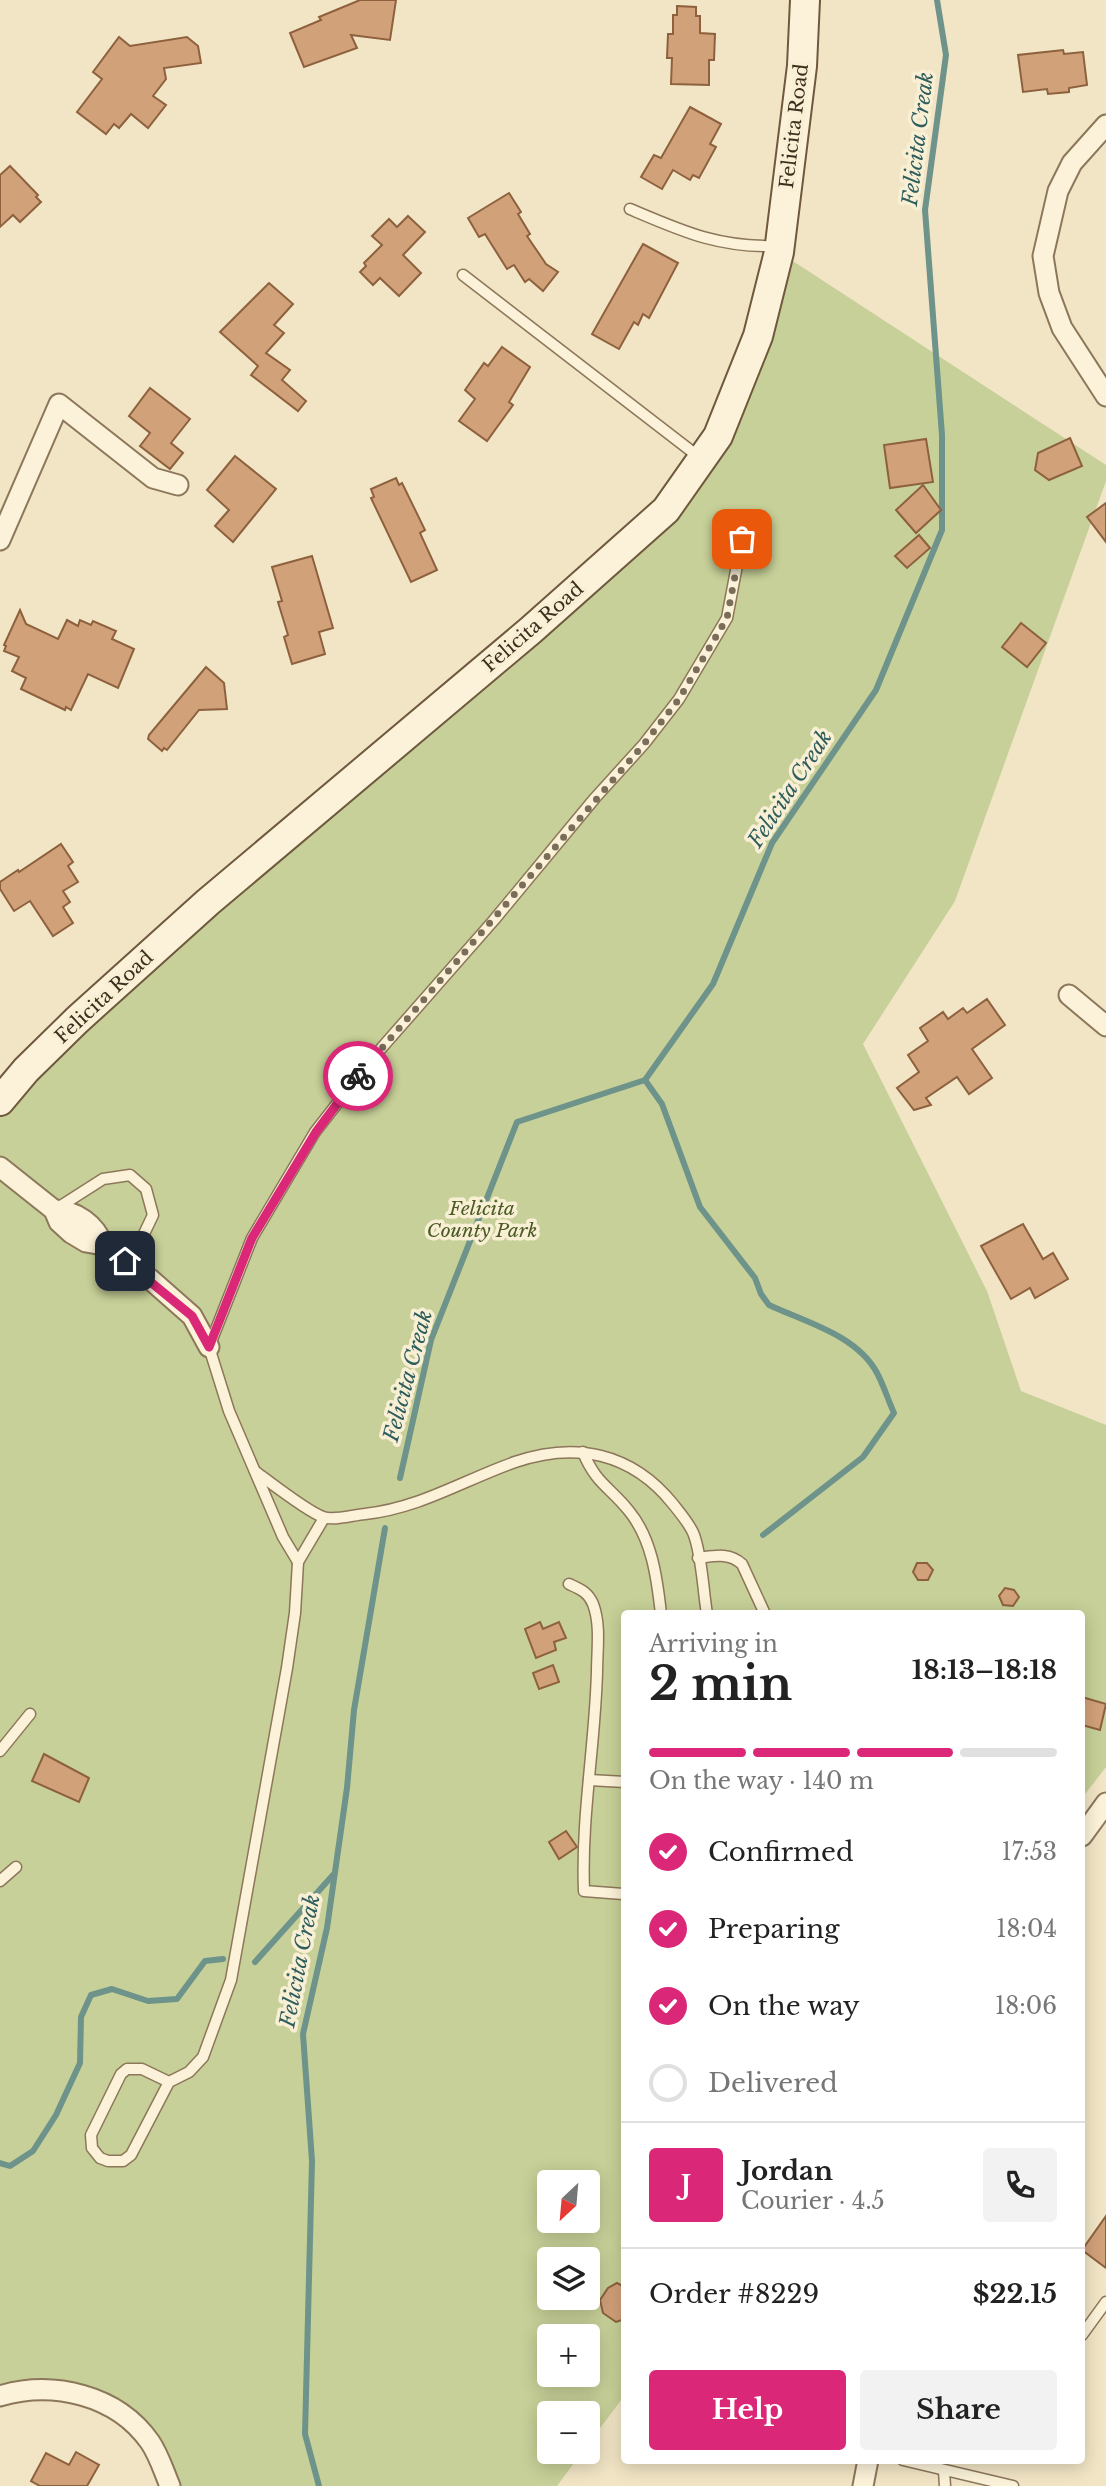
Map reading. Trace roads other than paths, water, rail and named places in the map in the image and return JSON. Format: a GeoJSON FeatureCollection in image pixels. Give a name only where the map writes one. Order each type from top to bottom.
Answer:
{"type":"FeatureCollection","features":[{"type":"Feature","properties":{"kind":"main road","name":"Felicita Road"},"geometry":{"type":"LineString","coordinates":[[0,1101],[26,1070],[68,1029],[208,902],[531,630],[666,510],[719,436],[758,336],[779,246],[802,66],[805,0]]}},
{"type":"Feature","properties":{"kind":"street"},"geometry":{"type":"LineString","coordinates":[[1106,125],[1072,163],[1058,191],[1043,257],[1049,293],[1062,328],[1106,396]]}},
{"type":"Feature","properties":{"kind":"street"},"geometry":{"type":"LineString","coordinates":[[0,540],[59,404],[153,478],[178,485]]}},
{"type":"Feature","properties":{"kind":"street"},"geometry":{"type":"LineString","coordinates":[[1069,995],[1106,1026]]}},
{"type":"Feature","properties":{"kind":"street"},"geometry":{"type":"LineString","coordinates":[[0,1167],[54,1210],[59,1222],[71,1233],[86,1242],[103,1245],[192,1316],[209,1347]]}},
{"type":"Feature","properties":{"kind":"street"},"geometry":{"type":"LineString","coordinates":[[1085,1832],[1106,1803]]}},
{"type":"Feature","properties":{"kind":"street"},"geometry":{"type":"LineString","coordinates":[[0,2396],[33,2389],[52,2390],[105,2404],[128,2419],[150,2442],[170,2486]]}},
{"type":"Feature","properties":{"kind":"street"},"geometry":{"type":"LineString","coordinates":[[863,2486],[867,2464]]}},
{"type":"Feature","properties":{"kind":"lane"},"geometry":{"type":"LineString","coordinates":[[630,209],[720,243],[739,247],[779,246]]}},
{"type":"Feature","properties":{"kind":"lane"},"geometry":{"type":"LineString","coordinates":[[463,275],[702,459]]}},
{"type":"Feature","properties":{"kind":"lane"},"geometry":{"type":"LineString","coordinates":[[298,1562],[283,1537],[229,1411],[209,1347],[252,1238],[316,1132],[370,1060],[494,920],[679,699],[727,618],[742,539]]}},
{"type":"Feature","properties":{"kind":"lane"},"geometry":{"type":"LineString","coordinates":[[54,1210],[103,1179],[130,1175],[146,1189],[153,1215],[142,1238],[125,1261]]}},
{"type":"Feature","properties":{"kind":"lane"},"geometry":{"type":"LineString","coordinates":[[256,1472],[324,1518],[376,1513],[410,1505],[516,1462],[559,1452],[583,1452],[614,1458],[635,1467],[652,1481],[675,1506],[694,1534],[706,1610]]}},
{"type":"Feature","properties":{"kind":"lane"},"geometry":{"type":"LineString","coordinates":[[583,1452],[591,1473],[617,1497],[641,1528],[649,1549],[659,1610]]}},
{"type":"Feature","properties":{"kind":"lane"},"geometry":{"type":"LineString","coordinates":[[169,2082],[142,2069],[127,2069],[121,2074],[91,2134],[94,2153],[108,2161],[116,2162],[131,2155],[169,2082],[199,2064],[231,1980],[288,1668],[297,1600],[298,1562],[324,1518]]}},
{"type":"Feature","properties":{"kind":"lane"},"geometry":{"type":"LineString","coordinates":[[698,1558],[722,1555],[737,1559],[742,1564],[763,1610]]}},
{"type":"Feature","properties":{"kind":"lane"},"geometry":{"type":"LineString","coordinates":[[569,1584],[584,1590],[592,1602],[598,1629],[596,1711],[582,1850],[584,1891],[621,1894]]}},
{"type":"Feature","properties":{"kind":"lane"},"geometry":{"type":"LineString","coordinates":[[0,1751],[30,1714]]}},
{"type":"Feature","properties":{"kind":"lane"},"geometry":{"type":"LineString","coordinates":[[589,1780],[621,1783]]}},
{"type":"Feature","properties":{"kind":"lane"},"geometry":{"type":"LineString","coordinates":[[0,1881],[16,1867]]}},
{"type":"Feature","properties":{"kind":"lane"},"geometry":{"type":"LineString","coordinates":[[1085,2331],[1106,2302]]}},
{"type":"Feature","properties":{"kind":"lane"},"geometry":{"type":"LineString","coordinates":[[918,2464],[1013,2486]]}},
{"type":"Feature","properties":{"kind":"lane"},"geometry":{"type":"LineString","coordinates":[[944,2471],[946,2486]]}},
{"type":"Feature","properties":{"kind":"waterway","name":"Felicita Creak"},"geometry":{"type":"LineString","coordinates":[[400,1478],[431,1340],[517,1122],[645,1080],[713,984],[772,843],[876,690],[942,530],[942,435],[925,210],[946,55],[937,0]]}},
{"type":"Feature","properties":{"kind":"waterway"},"geometry":{"type":"LineString","coordinates":[[645,1080],[662,1104],[700,1207],[755,1278],[769,1305],[829,1331],[857,1349],[877,1373],[894,1413],[863,1457],[763,1535]]}},
{"type":"Feature","properties":{"kind":"waterway","name":"Felicita Creak"},"geometry":{"type":"LineString","coordinates":[[319,2486],[305,2434],[312,2161],[303,2034],[327,1928],[347,1788],[354,1710],[385,1528]]}},
{"type":"Feature","properties":{"kind":"waterway"},"geometry":{"type":"LineString","coordinates":[[255,1962],[333,1875]]}},
{"type":"Feature","properties":{"kind":"waterway"},"geometry":{"type":"LineString","coordinates":[[0,2163],[10,2166],[33,2151],[56,2115],[80,2063],[81,2017],[91,1995],[112,1989],[148,2001],[177,1999],[205,1961],[223,1959]]}},
{"type":"Feature","properties":{"kind":"park label","name":"Felicita County Park"},"geometry":{"type":"Point","coordinates":[482,1219]}}]}
